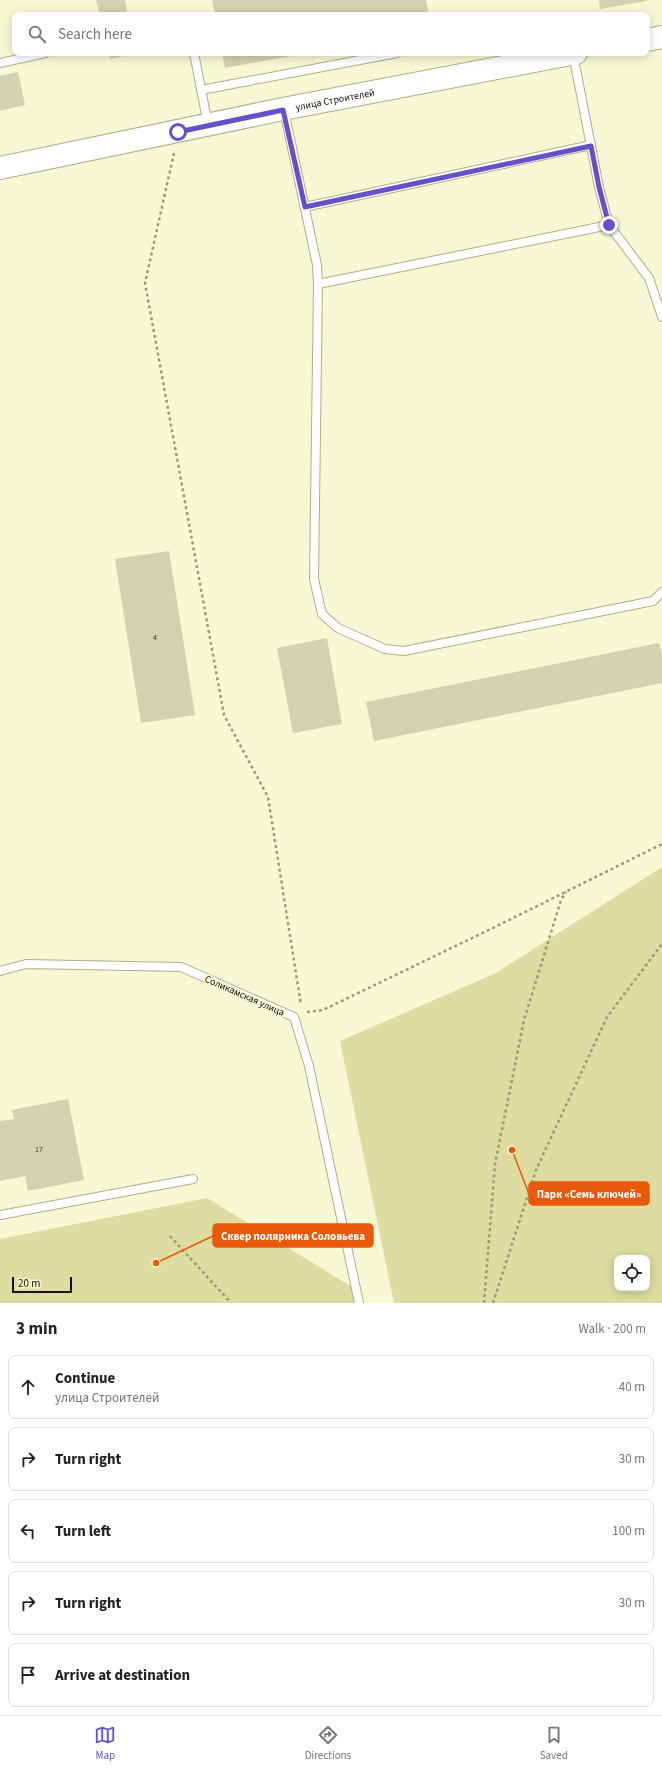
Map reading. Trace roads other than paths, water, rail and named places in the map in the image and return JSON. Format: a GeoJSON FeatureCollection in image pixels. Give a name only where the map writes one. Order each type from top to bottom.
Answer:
{"type":"FeatureCollection","features":[{"type":"Feature","properties":{"kind":"street"},"geometry":{"type":"LineString","coordinates":[[650,39],[662,37]]}},
{"type":"Feature","properties":{"kind":"street","name":"улица Строителей"},"geometry":{"type":"LineString","coordinates":[[0,168],[283,110],[559,56]]}},
{"type":"Feature","properties":{"kind":"lane"},"geometry":{"type":"LineString","coordinates":[[0,63],[32,56]]}},
{"type":"Feature","properties":{"kind":"lane"},"geometry":{"type":"LineString","coordinates":[[195,56],[208,126]]}},
{"type":"Feature","properties":{"kind":"lane"},"geometry":{"type":"LineString","coordinates":[[201,90],[381,56]]}},
{"type":"Feature","properties":{"kind":"lane"},"geometry":{"type":"LineString","coordinates":[[575,56],[599,187],[609,225],[649,278],[662,317]]}},
{"type":"Feature","properties":{"kind":"lane"},"geometry":{"type":"LineString","coordinates":[[283,110],[317,265],[314,579],[322,614],[338,628],[385,649],[404,651],[653,601],[662,592]]}},
{"type":"Feature","properties":{"kind":"lane"},"geometry":{"type":"LineString","coordinates":[[305,207],[591,146]]}},
{"type":"Feature","properties":{"kind":"lane"},"geometry":{"type":"LineString","coordinates":[[318,284],[609,225]]}},
{"type":"Feature","properties":{"kind":"lane","name":"Соликамская улица"},"geometry":{"type":"LineString","coordinates":[[0,971],[26,964],[182,967],[294,1017],[309,1066],[359,1303]]}},
{"type":"Feature","properties":{"kind":"lane"},"geometry":{"type":"LineString","coordinates":[[0,1215],[193,1180]]}},
{"type":"Feature","properties":{"kind":"place","name":"Парк «Семь ключей»"},"geometry":{"type":"Point","coordinates":[512,1150]}},
{"type":"Feature","properties":{"kind":"place","name":"Сквер полярника Соловьева"},"geometry":{"type":"Point","coordinates":[156,1263]}}]}
